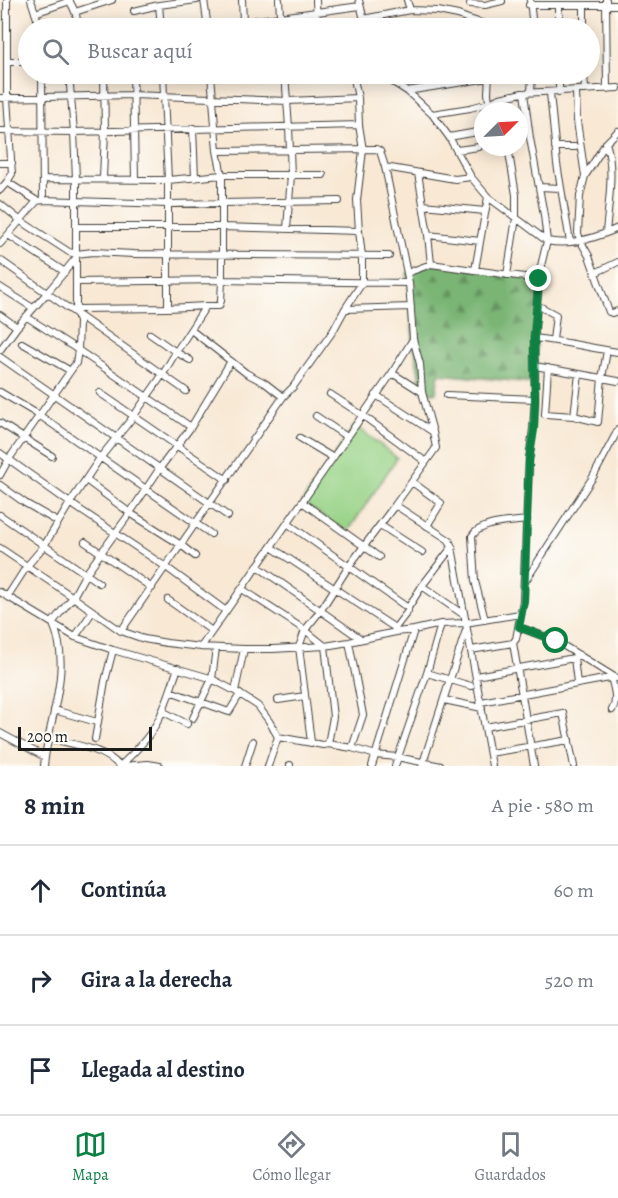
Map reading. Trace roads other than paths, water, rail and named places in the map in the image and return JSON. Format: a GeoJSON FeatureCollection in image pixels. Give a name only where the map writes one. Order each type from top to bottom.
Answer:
{"type":"FeatureCollection","features":[{"type":"Feature","properties":{"kind":"street"},"geometry":{"type":"LineString","coordinates":[[0,190],[12,174],[10,131],[4,98],[4,64],[8,35],[7,0]]}},
{"type":"Feature","properties":{"kind":"street"},"geometry":{"type":"LineString","coordinates":[[31,0],[37,18]]}},
{"type":"Feature","properties":{"kind":"street"},"geometry":{"type":"LineString","coordinates":[[75,12],[112,0]]}},
{"type":"Feature","properties":{"kind":"street"},"geometry":{"type":"LineString","coordinates":[[134,11],[197,0]]}},
{"type":"Feature","properties":{"kind":"street"},"geometry":{"type":"LineString","coordinates":[[204,0],[207,18]]}},
{"type":"Feature","properties":{"kind":"street"},"geometry":{"type":"LineString","coordinates":[[242,0],[243,18]]}},
{"type":"Feature","properties":{"kind":"street"},"geometry":{"type":"LineString","coordinates":[[279,0],[280,16]]}},
{"type":"Feature","properties":{"kind":"street"},"geometry":{"type":"LineString","coordinates":[[315,0],[316,18]]}},
{"type":"Feature","properties":{"kind":"street"},"geometry":{"type":"LineString","coordinates":[[407,0],[410,10]]}},
{"type":"Feature","properties":{"kind":"street"},"geometry":{"type":"LineString","coordinates":[[35,13],[70,1],[76,18]]}},
{"type":"Feature","properties":{"kind":"street"},"geometry":{"type":"LineString","coordinates":[[458,15],[472,2],[485,5],[502,1]]}},
{"type":"Feature","properties":{"kind":"street"},"geometry":{"type":"LineString","coordinates":[[532,18],[530,2],[584,5],[607,2],[618,5]]}},
{"type":"Feature","properties":{"kind":"street"},"geometry":{"type":"LineString","coordinates":[[607,2],[607,89]]}},
{"type":"Feature","properties":{"kind":"street"},"geometry":{"type":"LineString","coordinates":[[265,18],[316,12],[359,3],[363,18]]}},
{"type":"Feature","properties":{"kind":"street"},"geometry":{"type":"LineString","coordinates":[[159,5],[160,18]]}},
{"type":"Feature","properties":{"kind":"street"},"geometry":{"type":"LineString","coordinates":[[559,5],[559,18]]}},
{"type":"Feature","properties":{"kind":"street"},"geometry":{"type":"LineString","coordinates":[[584,5],[584,18]]}},
{"type":"Feature","properties":{"kind":"street"},"geometry":{"type":"LineString","coordinates":[[368,18],[410,10],[438,11],[466,18]]}},
{"type":"Feature","properties":{"kind":"street"},"geometry":{"type":"LineString","coordinates":[[0,35],[8,35]]}},
{"type":"Feature","properties":{"kind":"street"},"geometry":{"type":"LineString","coordinates":[[1,242],[21,221],[43,190],[42,84]]}},
{"type":"Feature","properties":{"kind":"street"},"geometry":{"type":"LineString","coordinates":[[0,475],[69,370],[76,363],[78,350],[76,179],[69,84]]}},
{"type":"Feature","properties":{"kind":"street"},"geometry":{"type":"LineString","coordinates":[[103,178],[104,84]]}},
{"type":"Feature","properties":{"kind":"street"},"geometry":{"type":"LineString","coordinates":[[133,84],[135,179]]}},
{"type":"Feature","properties":{"kind":"street"},"geometry":{"type":"LineString","coordinates":[[163,84],[168,180],[168,308]]}},
{"type":"Feature","properties":{"kind":"street"},"geometry":{"type":"LineString","coordinates":[[77,312],[219,306],[222,301],[222,176],[214,128],[212,84]]}},
{"type":"Feature","properties":{"kind":"street"},"geometry":{"type":"LineString","coordinates":[[286,84],[291,175],[287,229]]}},
{"type":"Feature","properties":{"kind":"street"},"geometry":{"type":"LineString","coordinates":[[121,631],[283,397],[293,387],[333,331],[362,283],[357,200],[363,150],[355,84]]}},
{"type":"Feature","properties":{"kind":"street"},"geometry":{"type":"LineString","coordinates":[[396,84],[432,114],[450,137],[471,177],[488,197],[547,241],[570,242],[618,228]]}},
{"type":"Feature","properties":{"kind":"street"},"geometry":{"type":"LineString","coordinates":[[407,91],[445,84]]}},
{"type":"Feature","properties":{"kind":"street"},"geometry":{"type":"LineString","coordinates":[[489,84],[489,102]]}},
{"type":"Feature","properties":{"kind":"street"},"geometry":{"type":"LineString","coordinates":[[530,84],[528,93],[530,138],[547,241],[540,270],[534,338],[534,429],[529,460],[524,601],[516,639],[513,643],[534,766]]}},
{"type":"Feature","properties":{"kind":"street"},"geometry":{"type":"LineString","coordinates":[[559,84],[559,92]]}},
{"type":"Feature","properties":{"kind":"street"},"geometry":{"type":"LineString","coordinates":[[585,84],[585,90]]}},
{"type":"Feature","properties":{"kind":"street"},"geometry":{"type":"LineString","coordinates":[[491,102],[528,93],[618,88]]}},
{"type":"Feature","properties":{"kind":"street"},"geometry":{"type":"LineString","coordinates":[[576,91],[577,122],[585,176]]}},
{"type":"Feature","properties":{"kind":"street"},"geometry":{"type":"LineString","coordinates":[[550,93],[555,147],[570,242]]}},
{"type":"Feature","properties":{"kind":"street"},"geometry":{"type":"LineString","coordinates":[[4,98],[134,95],[288,101],[358,99]]}},
{"type":"Feature","properties":{"kind":"street"},"geometry":{"type":"LineString","coordinates":[[500,98],[501,102]]}},
{"type":"Feature","properties":{"kind":"street"},"geometry":{"type":"LineString","coordinates":[[432,114],[474,107]]}},
{"type":"Feature","properties":{"kind":"street"},"geometry":{"type":"LineString","coordinates":[[0,131],[74,132],[359,125]]}},
{"type":"Feature","properties":{"kind":"street"},"geometry":{"type":"LineString","coordinates":[[193,128],[195,178]]}},
{"type":"Feature","properties":{"kind":"street"},"geometry":{"type":"LineString","coordinates":[[618,131],[606,143],[585,176],[580,196],[578,233],[590,256],[609,312],[618,310]]}},
{"type":"Feature","properties":{"kind":"street"},"geometry":{"type":"LineString","coordinates":[[450,137],[474,133]]}},
{"type":"Feature","properties":{"kind":"street"},"geometry":{"type":"LineString","coordinates":[[606,143],[610,154],[606,233]]}},
{"type":"Feature","properties":{"kind":"street"},"geometry":{"type":"LineString","coordinates":[[555,147],[575,147]]}},
{"type":"Feature","properties":{"kind":"street"},"geometry":{"type":"LineString","coordinates":[[457,150],[474,148]]}},
{"type":"Feature","properties":{"kind":"street"},"geometry":{"type":"LineString","coordinates":[[217,151],[378,149],[381,153],[409,283],[413,339],[420,364],[422,392],[436,448],[305,630],[300,647],[311,742]]}},
{"type":"Feature","properties":{"kind":"street"},"geometry":{"type":"LineString","coordinates":[[507,275],[516,218],[516,195],[510,156]]}},
{"type":"Feature","properties":{"kind":"street"},"geometry":{"type":"LineString","coordinates":[[0,163],[12,163]]}},
{"type":"Feature","properties":{"kind":"street"},"geometry":{"type":"LineString","coordinates":[[385,167],[454,178],[471,177]]}},
{"type":"Feature","properties":{"kind":"street"},"geometry":{"type":"LineString","coordinates":[[418,173],[431,264]]}},
{"type":"Feature","properties":{"kind":"street"},"geometry":{"type":"LineString","coordinates":[[43,179],[168,180],[222,176],[323,175]]}},
{"type":"Feature","properties":{"kind":"street"},"geometry":{"type":"LineString","coordinates":[[7,183],[37,200],[168,204],[339,201]]}},
{"type":"Feature","properties":{"kind":"street"},"geometry":{"type":"LineString","coordinates":[[538,187],[561,188]]}},
{"type":"Feature","properties":{"kind":"street"},"geometry":{"type":"LineString","coordinates":[[37,200],[36,192],[43,190]]}},
{"type":"Feature","properties":{"kind":"street"},"geometry":{"type":"LineString","coordinates":[[474,270],[488,197]]}},
{"type":"Feature","properties":{"kind":"street"},"geometry":{"type":"LineString","coordinates":[[0,204],[21,221],[76,256]]}},
{"type":"Feature","properties":{"kind":"street"},"geometry":{"type":"LineString","coordinates":[[423,205],[485,211]]}},
{"type":"Feature","properties":{"kind":"street"},"geometry":{"type":"LineString","coordinates":[[76,227],[222,227],[359,231]]}},
{"type":"Feature","properties":{"kind":"street"},"geometry":{"type":"LineString","coordinates":[[8,235],[65,272]]}},
{"type":"Feature","properties":{"kind":"street"},"geometry":{"type":"LineString","coordinates":[[428,235],[480,241]]}},
{"type":"Feature","properties":{"kind":"street"},"geometry":{"type":"LineString","coordinates":[[1,347],[76,256],[93,252],[389,256]]}},
{"type":"Feature","properties":{"kind":"street"},"geometry":{"type":"LineString","coordinates":[[0,260],[77,312],[186,391]]}},
{"type":"Feature","properties":{"kind":"street"},"geometry":{"type":"LineString","coordinates":[[595,273],[618,262]]}},
{"type":"Feature","properties":{"kind":"street"},"geometry":{"type":"LineString","coordinates":[[407,273],[431,264],[539,279]]}},
{"type":"Feature","properties":{"kind":"street"},"geometry":{"type":"LineString","coordinates":[[76,282],[222,280],[409,283]]}},
{"type":"Feature","properties":{"kind":"street"},"geometry":{"type":"LineString","coordinates":[[0,287],[33,308]]}},
{"type":"Feature","properties":{"kind":"street"},"geometry":{"type":"LineString","coordinates":[[537,305],[556,315],[553,340]]}},
{"type":"Feature","properties":{"kind":"street"},"geometry":{"type":"LineString","coordinates":[[7,597],[27,566],[44,546],[100,458],[133,417],[163,374],[206,306]]}},
{"type":"Feature","properties":{"kind":"street"},"geometry":{"type":"LineString","coordinates":[[345,309],[411,307]]}},
{"type":"Feature","properties":{"kind":"street"},"geometry":{"type":"LineString","coordinates":[[0,315],[17,327]]}},
{"type":"Feature","properties":{"kind":"street"},"geometry":{"type":"LineString","coordinates":[[27,317],[191,427]]}},
{"type":"Feature","properties":{"kind":"street"},"geometry":{"type":"LineString","coordinates":[[190,330],[246,374],[264,383],[283,397]]}},
{"type":"Feature","properties":{"kind":"street"},"geometry":{"type":"LineString","coordinates":[[150,334],[190,360]]}},
{"type":"Feature","properties":{"kind":"street"},"geometry":{"type":"LineString","coordinates":[[534,338],[618,352]]}},
{"type":"Feature","properties":{"kind":"street"},"geometry":{"type":"LineString","coordinates":[[201,647],[392,373],[413,339]]}},
{"type":"Feature","properties":{"kind":"street"},"geometry":{"type":"LineString","coordinates":[[22,343],[69,370]]}},
{"type":"Feature","properties":{"kind":"street"},"geometry":{"type":"LineString","coordinates":[[548,368],[545,414],[574,416],[598,422],[607,351]]}},
{"type":"Feature","properties":{"kind":"street"},"geometry":{"type":"LineString","coordinates":[[0,357],[228,516]]}},
{"type":"Feature","properties":{"kind":"street"},"geometry":{"type":"LineString","coordinates":[[52,623],[73,597],[85,575],[191,427],[231,361]]}},
{"type":"Feature","properties":{"kind":"street"},"geometry":{"type":"LineString","coordinates":[[535,366],[618,381]]}},
{"type":"Feature","properties":{"kind":"street"},"geometry":{"type":"LineString","coordinates":[[392,373],[422,392]]}},
{"type":"Feature","properties":{"kind":"street"},"geometry":{"type":"LineString","coordinates":[[574,416],[579,374]]}},
{"type":"Feature","properties":{"kind":"street"},"geometry":{"type":"LineString","coordinates":[[0,392],[39,415],[211,534]]}},
{"type":"Feature","properties":{"kind":"street"},"geometry":{"type":"LineString","coordinates":[[100,393],[227,480]]}},
{"type":"Feature","properties":{"kind":"street"},"geometry":{"type":"LineString","coordinates":[[330,394],[426,462]]}},
{"type":"Feature","properties":{"kind":"street"},"geometry":{"type":"LineString","coordinates":[[376,395],[433,432]]}},
{"type":"Feature","properties":{"kind":"street"},"geometry":{"type":"LineString","coordinates":[[447,395],[535,399]]}},
{"type":"Feature","properties":{"kind":"street"},"geometry":{"type":"LineString","coordinates":[[316,417],[347,437]]}},
{"type":"Feature","properties":{"kind":"street"},"geometry":{"type":"LineString","coordinates":[[0,423],[52,456]]}},
{"type":"Feature","properties":{"kind":"street"},"geometry":{"type":"LineString","coordinates":[[524,583],[593,477],[618,430]]}},
{"type":"Feature","properties":{"kind":"street"},"geometry":{"type":"LineString","coordinates":[[300,438],[332,457]]}},
{"type":"Feature","properties":{"kind":"street"},"geometry":{"type":"LineString","coordinates":[[0,453],[226,611]]}},
{"type":"Feature","properties":{"kind":"street"},"geometry":{"type":"LineString","coordinates":[[86,480],[130,513],[195,556]]}},
{"type":"Feature","properties":{"kind":"street"},"geometry":{"type":"LineString","coordinates":[[412,482],[441,503],[427,526]]}},
{"type":"Feature","properties":{"kind":"street"},"geometry":{"type":"LineString","coordinates":[[0,485],[58,522]]}},
{"type":"Feature","properties":{"kind":"street"},"geometry":{"type":"LineString","coordinates":[[302,502],[379,557]]}},
{"type":"Feature","properties":{"kind":"street"},"geometry":{"type":"LineString","coordinates":[[395,505],[449,540],[452,547],[492,766]]}},
{"type":"Feature","properties":{"kind":"street"},"geometry":{"type":"LineString","coordinates":[[0,515],[99,584]]}},
{"type":"Feature","properties":{"kind":"street"},"geometry":{"type":"LineString","coordinates":[[485,620],[475,581],[472,536],[475,531],[488,525],[527,520]]}},
{"type":"Feature","properties":{"kind":"street"},"geometry":{"type":"LineString","coordinates":[[287,523],[408,608]]}},
{"type":"Feature","properties":{"kind":"street"},"geometry":{"type":"LineString","coordinates":[[380,525],[422,552]]}},
{"type":"Feature","properties":{"kind":"street"},"geometry":{"type":"LineString","coordinates":[[86,542],[152,588]]}},
{"type":"Feature","properties":{"kind":"street"},"geometry":{"type":"LineString","coordinates":[[270,547],[335,587],[396,630]]}},
{"type":"Feature","properties":{"kind":"street"},"geometry":{"type":"LineString","coordinates":[[396,630],[422,586],[452,547]]}},
{"type":"Feature","properties":{"kind":"street"},"geometry":{"type":"LineString","coordinates":[[0,548],[121,631],[144,639],[201,647],[273,649],[325,646],[396,630],[414,630],[441,624],[466,627],[485,620],[520,614]]}},
{"type":"Feature","properties":{"kind":"street"},"geometry":{"type":"LineString","coordinates":[[257,566],[361,639]]}},
{"type":"Feature","properties":{"kind":"street"},"geometry":{"type":"LineString","coordinates":[[422,586],[464,615]]}},
{"type":"Feature","properties":{"kind":"street"},"geometry":{"type":"LineString","coordinates":[[242,589],[305,630],[325,646],[333,717],[328,744]]}},
{"type":"Feature","properties":{"kind":"street"},"geometry":{"type":"LineString","coordinates":[[0,592],[75,637],[212,679],[251,700],[262,710],[278,737],[268,766]]}},
{"type":"Feature","properties":{"kind":"street"},"geometry":{"type":"LineString","coordinates":[[168,600],[212,632]]}},
{"type":"Feature","properties":{"kind":"street"},"geometry":{"type":"LineString","coordinates":[[75,637],[93,611]]}},
{"type":"Feature","properties":{"kind":"street"},"geometry":{"type":"LineString","coordinates":[[44,766],[60,665],[60,645],[52,623]]}},
{"type":"Feature","properties":{"kind":"street"},"geometry":{"type":"LineString","coordinates":[[395,766],[441,624]]}},
{"type":"Feature","properties":{"kind":"street"},"geometry":{"type":"LineString","coordinates":[[422,764],[451,680],[466,627]]}},
{"type":"Feature","properties":{"kind":"street"},"geometry":{"type":"LineString","coordinates":[[519,627],[556,641],[576,656],[615,678]]}},
{"type":"Feature","properties":{"kind":"street"},"geometry":{"type":"LineString","coordinates":[[372,766],[414,630]]}},
{"type":"Feature","properties":{"kind":"street"},"geometry":{"type":"LineString","coordinates":[[349,642],[363,715],[352,748]]}},
{"type":"Feature","properties":{"kind":"street"},"geometry":{"type":"LineString","coordinates":[[471,650],[513,643]]}},
{"type":"Feature","properties":{"kind":"street"},"geometry":{"type":"LineString","coordinates":[[194,718],[212,679],[216,648]]}},
{"type":"Feature","properties":{"kind":"street"},"geometry":{"type":"LineString","coordinates":[[170,691],[229,712],[238,692],[244,649]]}},
{"type":"Feature","properties":{"kind":"street"},"geometry":{"type":"LineString","coordinates":[[95,739],[113,650]]}},
{"type":"Feature","properties":{"kind":"street"},"geometry":{"type":"LineString","coordinates":[[476,676],[576,656]]}},
{"type":"Feature","properties":{"kind":"street"},"geometry":{"type":"LineString","coordinates":[[576,656],[577,683]]}},
{"type":"Feature","properties":{"kind":"street"},"geometry":{"type":"LineString","coordinates":[[121,766],[149,735],[162,711],[178,668]]}},
{"type":"Feature","properties":{"kind":"street"},"geometry":{"type":"LineString","coordinates":[[427,672],[471,686]]}},
{"type":"Feature","properties":{"kind":"street"},"geometry":{"type":"LineString","coordinates":[[444,700],[481,705],[522,694],[615,678]]}},
{"type":"Feature","properties":{"kind":"street"},"geometry":{"type":"LineString","coordinates":[[612,710],[617,701],[615,678]]}},
{"type":"Feature","properties":{"kind":"street"},"geometry":{"type":"LineString","coordinates":[[278,700],[305,696]]}},
{"type":"Feature","properties":{"kind":"street"},"geometry":{"type":"LineString","coordinates":[[54,711],[98,722]]}},
{"type":"Feature","properties":{"kind":"street"},"geometry":{"type":"LineString","coordinates":[[162,711],[187,724]]}},
{"type":"Feature","properties":{"kind":"street"},"geometry":{"type":"LineString","coordinates":[[485,727],[563,714],[574,766],[566,766]]}},
{"type":"Feature","properties":{"kind":"street"},"geometry":{"type":"LineString","coordinates":[[0,733],[45,757]]}},
{"type":"Feature","properties":{"kind":"street"},"geometry":{"type":"LineString","coordinates":[[278,737],[352,748],[376,755],[441,766]]}},
{"type":"Feature","properties":{"kind":"street"},"geometry":{"type":"LineString","coordinates":[[49,738],[100,753],[112,758],[121,766],[148,764],[160,766]]}},
{"type":"Feature","properties":{"kind":"street"},"geometry":{"type":"LineString","coordinates":[[490,753],[569,740]]}},
{"type":"Feature","properties":{"kind":"street"},"geometry":{"type":"LineString","coordinates":[[245,766],[253,741]]}}]}
